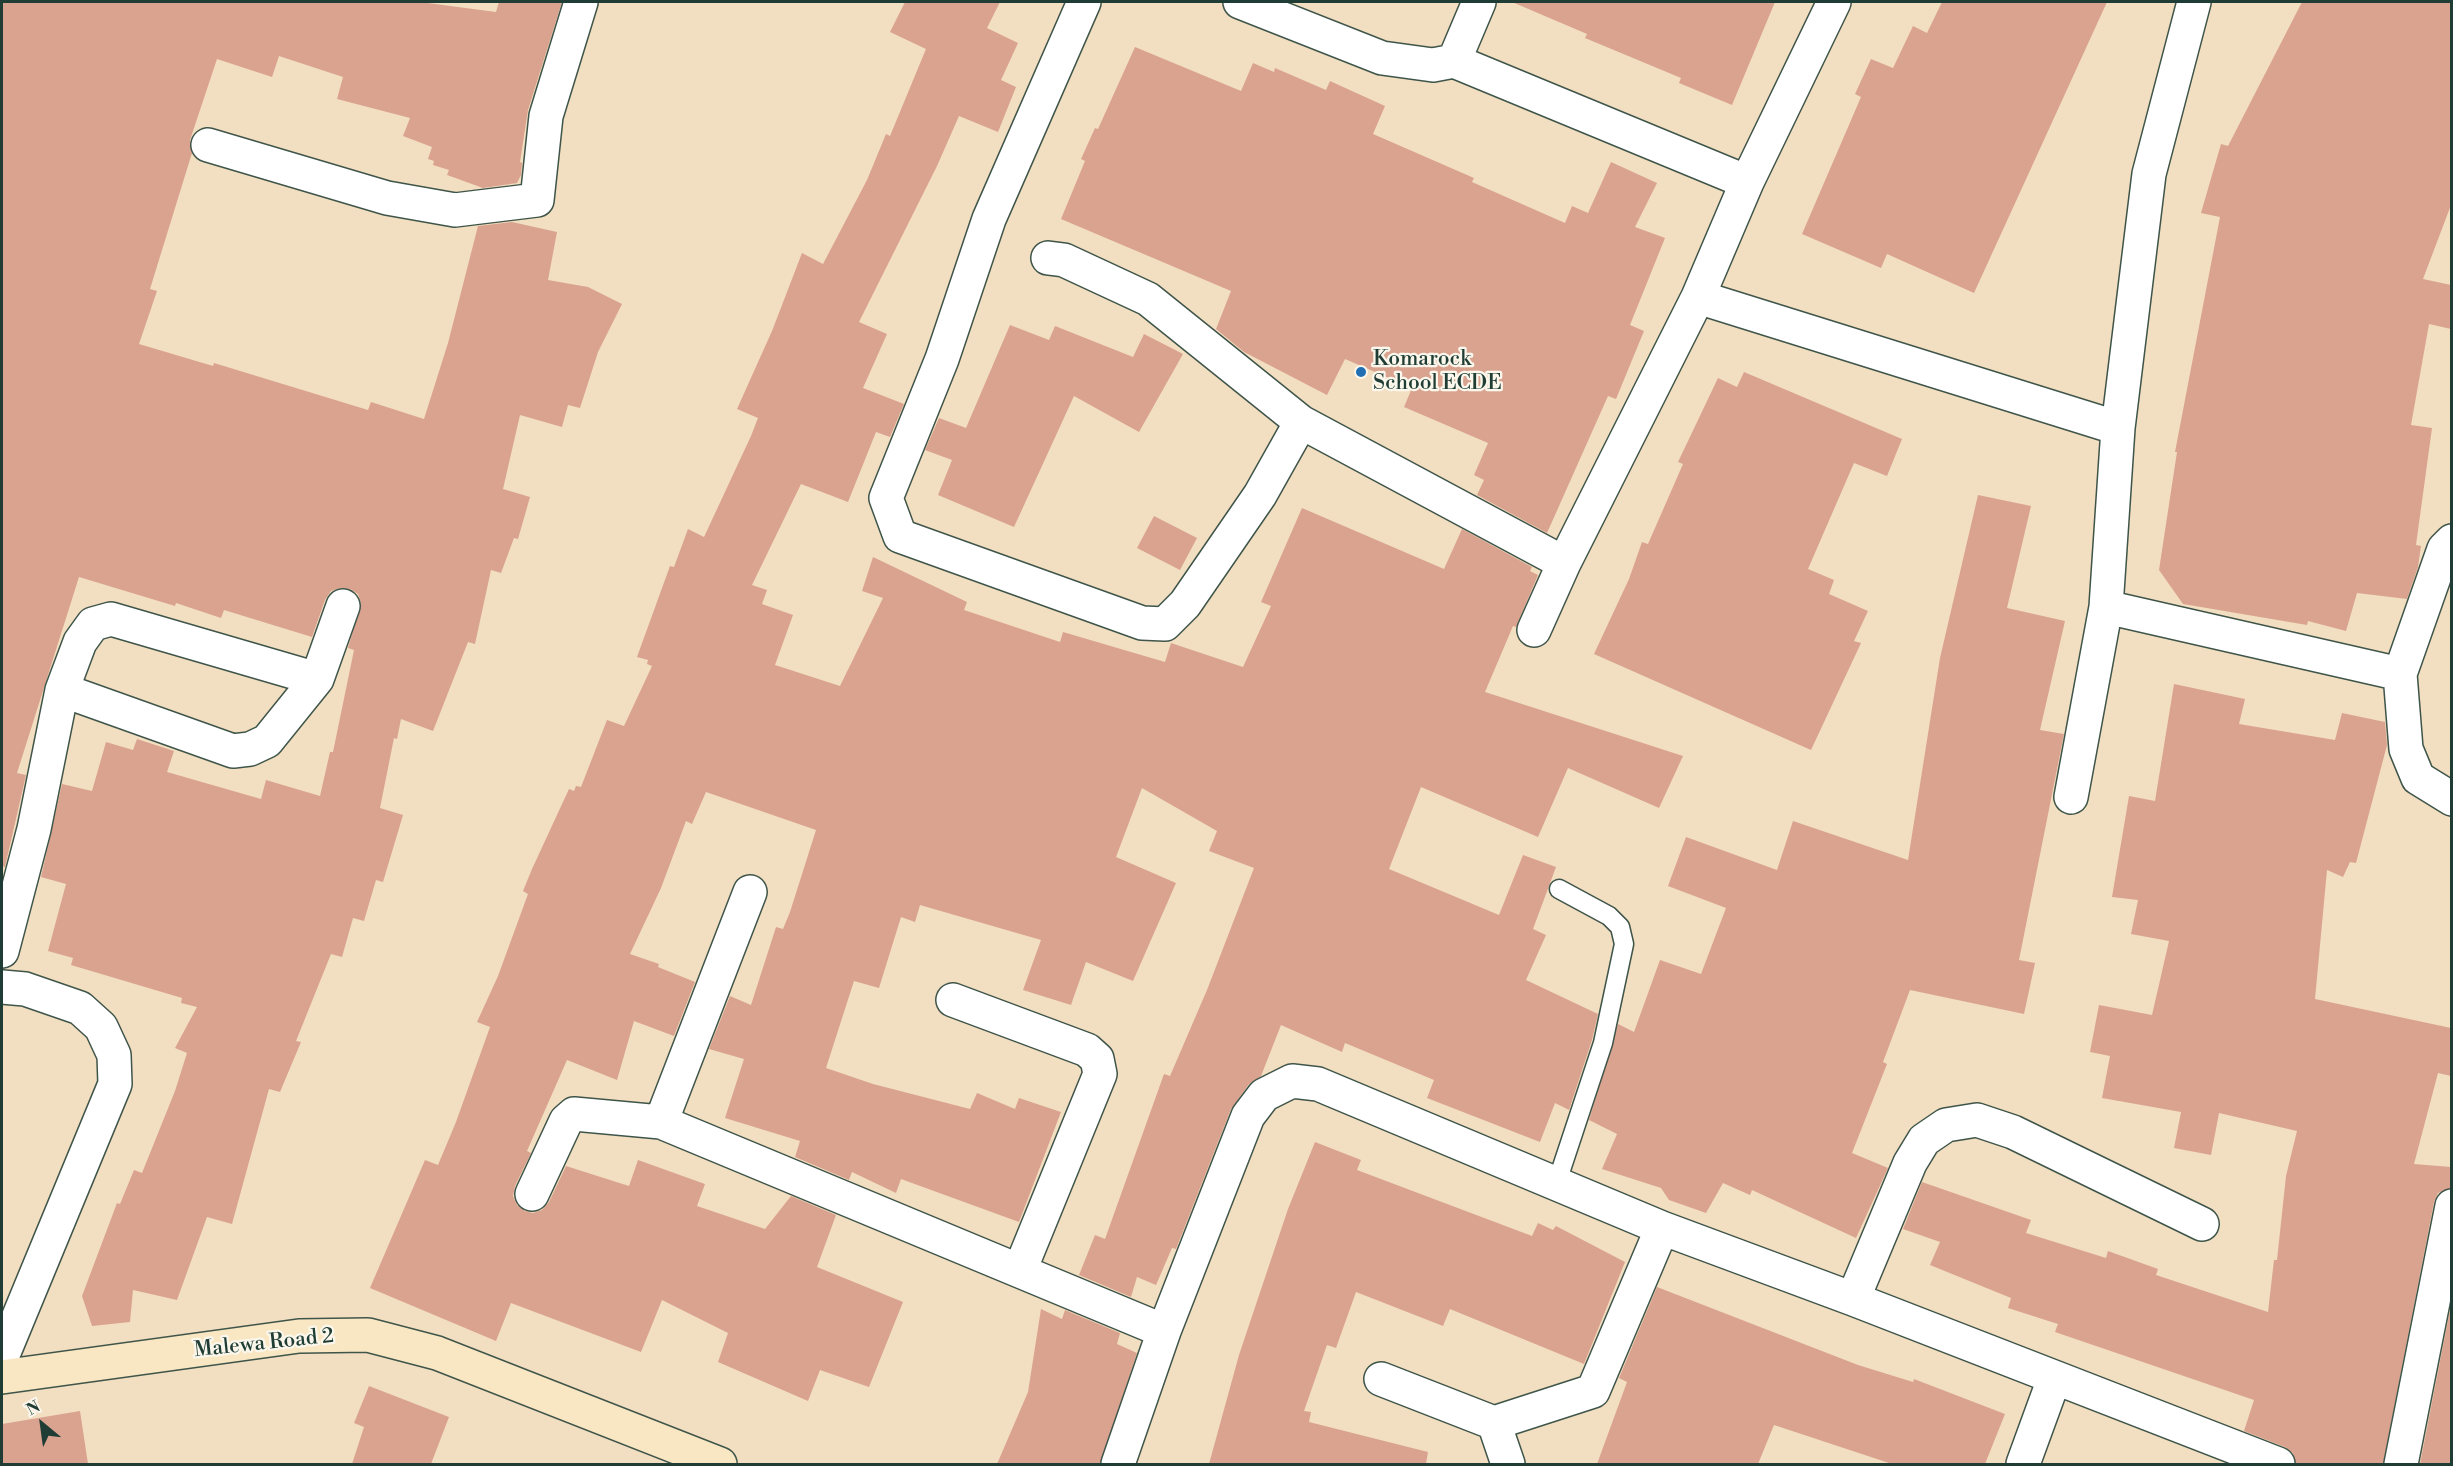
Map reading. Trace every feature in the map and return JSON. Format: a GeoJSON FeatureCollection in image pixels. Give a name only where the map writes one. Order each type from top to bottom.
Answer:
{"type":"FeatureCollection","features":[{"type":"Feature","properties":{"kind":"main road","name":"Malewa Road 2"},"geometry":{"type":"LineString","coordinates":[[2,1377],[299,1336],[368,1335],[437,1353],[720,1464]]}},
{"type":"Feature","properties":{"kind":"street"},"geometry":{"type":"LineString","coordinates":[[208,145],[387,198],[455,210],[537,200],[546,116],[581,2]]}},
{"type":"Feature","properties":{"kind":"street"},"geometry":{"type":"LineString","coordinates":[[1084,2],[990,219],[942,359],[886,498],[900,536],[1142,623],[1165,624],[1185,604],[1260,495],[1301,422]]}},
{"type":"Feature","properties":{"kind":"street"},"geometry":{"type":"LineString","coordinates":[[1240,2],[1382,58],[1433,65],[1454,61],[1747,182]]}},
{"type":"Feature","properties":{"kind":"street"},"geometry":{"type":"LineString","coordinates":[[1454,61],[1479,2]]}},
{"type":"Feature","properties":{"kind":"street"},"geometry":{"type":"LineString","coordinates":[[1534,630],[1564,563],[1698,297],[1747,182],[1834,2]]}},
{"type":"Feature","properties":{"kind":"street"},"geometry":{"type":"LineString","coordinates":[[2070,797],[2106,607],[2118,428],[2149,174],[2194,2]]}},
{"type":"Feature","properties":{"kind":"street"},"geometry":{"type":"LineString","coordinates":[[1048,258],[1064,260],[1148,299],[1301,422],[1564,563]]}},
{"type":"Feature","properties":{"kind":"street"},"geometry":{"type":"LineString","coordinates":[[1698,297],[2118,428]]}},
{"type":"Feature","properties":{"kind":"street"},"geometry":{"type":"LineString","coordinates":[[2451,541],[2444,549],[2400,674],[2406,749],[2418,778],[2451,799]]}},
{"type":"Feature","properties":{"kind":"street"},"geometry":{"type":"LineString","coordinates":[[62,690],[233,751],[250,749],[267,741],[317,679],[343,606]]}},
{"type":"Feature","properties":{"kind":"street"},"geometry":{"type":"LineString","coordinates":[[2106,607],[2400,674]]}},
{"type":"Feature","properties":{"kind":"street"},"geometry":{"type":"LineString","coordinates":[[2,951],[34,829],[62,690],[80,642],[93,624],[111,619],[317,679]]}},
{"type":"Feature","properties":{"kind":"street"},"geometry":{"type":"LineString","coordinates":[[661,1122],[750,892]]}},
{"type":"Feature","properties":{"kind":"street"},"geometry":{"type":"LineString","coordinates":[[2,987],[25,989],[80,1008],[101,1027],[114,1055],[115,1084],[2,1357]]}},
{"type":"Feature","properties":{"kind":"street"},"geometry":{"type":"LineString","coordinates":[[952,1000],[1087,1050],[1097,1059],[1100,1074],[1020,1270]]}},
{"type":"Feature","properties":{"kind":"street"},"geometry":{"type":"LineString","coordinates":[[1118,1464],[1164,1331],[1248,1116],[1264,1095],[1292,1081],[1318,1084],[1662,1228],[1853,1299],[2054,1379],[2278,1464]]}},
{"type":"Feature","properties":{"kind":"street"},"geometry":{"type":"LineString","coordinates":[[532,1194],[566,1121],[574,1114],[661,1122],[1164,1331]]}},
{"type":"Feature","properties":{"kind":"street"},"geometry":{"type":"LineString","coordinates":[[1853,1299],[1910,1163],[1924,1140],[1946,1125],[1977,1120],[2013,1132],[2202,1224]]}},
{"type":"Feature","properties":{"kind":"street"},"geometry":{"type":"LineString","coordinates":[[2401,1464],[2447,1248],[2451,1206]]}},
{"type":"Feature","properties":{"kind":"street"},"geometry":{"type":"LineString","coordinates":[[1381,1379],[1494,1423],[1593,1391],[1662,1228]]}},
{"type":"Feature","properties":{"kind":"street"},"geometry":{"type":"LineString","coordinates":[[2023,1464],[2054,1379]]}},
{"type":"Feature","properties":{"kind":"street"},"geometry":{"type":"LineString","coordinates":[[1494,1423],[1508,1464]]}},
{"type":"Feature","properties":{"kind":"lane"},"geometry":{"type":"LineString","coordinates":[[1556,1185],[1603,1043],[1624,944],[1620,927],[1609,916],[1559,889]]}},
{"type":"Feature","properties":{"kind":"building"},"geometry":{"type":"Polygon","coordinates":[[[2,2],[420,2],[496,12],[499,2],[562,2],[528,110],[520,162],[522,163],[521,175],[517,183],[483,188],[447,175],[449,170],[433,165],[434,161],[428,159],[432,147],[403,136],[410,118],[337,99],[343,77],[279,56],[272,77],[217,59],[190,140],[192,153],[150,289],[157,291],[139,344],[213,366],[214,363],[368,410],[371,402],[424,419],[448,343],[478,226],[512,222],[557,232],[548,280],[588,287],[622,304],[598,352],[580,408],[568,405],[562,427],[520,415],[503,489],[530,497],[518,539],[514,538],[501,573],[491,570],[475,644],[468,642],[433,731],[401,719],[397,739],[394,738],[380,808],[403,815],[383,882],[376,880],[364,921],[353,918],[342,957],[331,954],[296,1041],[301,1042],[280,1092],[269,1089],[232,1224],[207,1217],[177,1300],[133,1290],[130,1322],[92,1326],[82,1296],[117,1203],[120,1204],[134,1170],[142,1173],[175,1091],[187,1053],[175,1048],[197,1007],[181,1003],[182,998],[71,965],[73,958],[48,951],[66,884],[41,877],[62,784],[92,791],[106,742],[133,750],[137,739],[174,751],[167,772],[261,799],[266,780],[320,796],[330,752],[333,752],[354,650],[348,648],[361,603],[358,594],[350,589],[340,588],[331,591],[325,600],[312,637],[224,610],[221,618],[176,603],[175,606],[79,577],[17,773],[26,775],[5,867],[2,866],[2,2]]]}},
{"type":"Feature","properties":{"kind":"building"},"geometry":{"type":"Polygon","coordinates":[[[905,2],[1000,2],[987,28],[1018,43],[1001,80],[1016,87],[998,132],[959,116],[937,166],[859,322],[887,334],[863,388],[904,404],[890,437],[876,432],[848,502],[801,484],[752,585],[767,590],[762,604],[793,615],[775,665],[840,686],[883,598],[862,591],[873,557],[967,602],[964,610],[1060,642],[1063,632],[1165,662],[1171,643],[1243,667],[1271,606],[1261,602],[1302,508],[1444,569],[1462,529],[1532,567],[1530,571],[1538,575],[1485,692],[1683,756],[1659,808],[1568,768],[1538,837],[1421,787],[1389,869],[1499,915],[1523,855],[1556,867],[1533,929],[1546,935],[1526,980],[1598,1014],[1569,1110],[1555,1103],[1540,1142],[1427,1098],[1434,1080],[1345,1043],[1342,1052],[1281,1025],[1261,1076],[1249,1084],[1231,1109],[1176,1249],[1172,1248],[1156,1285],[1137,1277],[1131,1297],[1079,1275],[1095,1235],[1105,1239],[1164,1074],[1170,1076],[1207,990],[1254,868],[1209,851],[1217,831],[1142,788],[1116,857],[1176,883],[1133,981],[1086,962],[1071,1005],[1023,990],[1041,940],[920,905],[915,922],[901,917],[879,988],[854,981],[826,1068],[873,1084],[970,1109],[977,1093],[1015,1109],[1019,1098],[1061,1112],[1019,1222],[901,1179],[896,1193],[852,1172],[849,1180],[795,1157],[800,1141],[725,1118],[744,1059],[709,1049],[730,996],[751,1005],[776,927],[783,929],[790,912],[816,830],[706,792],[692,824],[686,821],[661,888],[630,954],[659,964],[658,967],[695,982],[674,1036],[634,1021],[617,1080],[567,1060],[527,1151],[531,1153],[515,1186],[513,1196],[517,1205],[525,1211],[533,1213],[542,1210],[549,1202],[566,1166],[629,1186],[638,1160],[705,1184],[697,1206],[765,1229],[791,1196],[836,1215],[817,1267],[903,1302],[869,1387],[820,1370],[808,1401],[718,1362],[728,1333],[662,1300],[641,1352],[511,1303],[496,1341],[370,1288],[425,1160],[438,1165],[456,1122],[490,1027],[477,1022],[498,976],[528,894],[523,891],[532,869],[569,789],[574,791],[576,786],[581,787],[607,720],[624,726],[652,666],[647,664],[648,660],[637,657],[670,566],[674,567],[688,529],[704,537],[751,436],[758,418],[737,409],[772,331],[802,253],[823,264],[867,180],[886,134],[890,136],[926,49],[890,32],[905,2]]]}},
{"type":"Feature","properties":{"kind":"building"},"geometry":{"type":"Polygon","coordinates":[[[1512,2],[1775,2],[1732,105],[1679,83],[1681,78],[1585,38],[1587,34],[1512,2]]]}},
{"type":"Feature","properties":{"kind":"building"},"geometry":{"type":"Polygon","coordinates":[[[1942,2],[2107,2],[1974,293],[1887,254],[1881,268],[1802,234],[1861,97],[1855,94],[1871,59],[1893,68],[1913,26],[1927,33],[1942,2]]]}},
{"type":"Feature","properties":{"kind":"building"},"geometry":{"type":"Polygon","coordinates":[[[2302,2],[2451,2],[2451,205],[2423,279],[2451,285],[2451,329],[2429,324],[2411,425],[2432,428],[2416,545],[2421,546],[2418,567],[2407,599],[2357,593],[2346,631],[2308,621],[2307,625],[2183,604],[2159,570],[2177,452],[2175,452],[2220,217],[2201,213],[2221,144],[2228,146],[2302,2]]]}},
{"type":"Feature","properties":{"kind":"building"},"geometry":{"type":"Polygon","coordinates":[[[1135,47],[1241,91],[1253,63],[1274,72],[1275,68],[1326,90],[1330,81],[1385,106],[1373,134],[1474,178],[1472,182],[1565,223],[1572,206],[1588,213],[1611,162],[1657,183],[1635,227],[1665,238],[1630,325],[1644,331],[1616,399],[1608,396],[1547,533],[1477,495],[1484,480],[1474,475],[1488,443],[1404,407],[1412,388],[1345,359],[1327,395],[1244,352],[1216,329],[1231,291],[1061,219],[1085,161],[1081,159],[1095,128],[1098,129],[1135,47]]]}},
{"type":"Feature","properties":{"kind":"building"},"geometry":{"type":"Polygon","coordinates":[[[1010,325],[1049,340],[1055,326],[1133,357],[1144,334],[1183,354],[1139,432],[1074,396],[1014,527],[938,495],[952,460],[925,450],[939,418],[966,428],[1010,325]]]}},
{"type":"Feature","properties":{"kind":"building"},"geometry":{"type":"Polygon","coordinates":[[[1744,372],[1902,439],[1887,476],[1854,463],[1808,569],[1834,580],[1829,594],[1868,611],[1854,641],[1861,643],[1811,750],[1594,654],[1629,579],[1642,542],[1648,544],[1683,464],[1678,462],[1718,378],[1737,387],[1744,372]]]}},
{"type":"Feature","properties":{"kind":"building"},"geometry":{"type":"Polygon","coordinates":[[[1978,495],[2031,506],[2007,608],[2065,621],[2040,730],[2064,734],[2019,960],[2035,963],[2024,1014],[1910,990],[1883,1062],[1887,1064],[1852,1153],[1888,1168],[1856,1238],[1752,1190],[1750,1195],[1723,1183],[1706,1213],[1669,1200],[1661,1188],[1602,1169],[1617,1134],[1589,1120],[1618,1024],[1634,1032],[1660,960],[1701,974],[1726,908],[1668,886],[1686,837],[1777,870],[1793,821],[1908,860],[1940,658],[1978,495]]]}},
{"type":"Feature","properties":{"kind":"building"},"geometry":{"type":"Polygon","coordinates":[[[1154,516],[1197,538],[1180,570],[1137,548],[1154,516]]]}},
{"type":"Feature","properties":{"kind":"building"},"geometry":{"type":"Polygon","coordinates":[[[2174,684],[2245,699],[2239,724],[2335,740],[2342,713],[2385,722],[2387,745],[2356,863],[2350,862],[2343,877],[2327,870],[2315,999],[2451,1028],[2451,1076],[2438,1073],[2414,1164],[2451,1167],[2451,1188],[2438,1193],[2434,1202],[2383,1464],[2296,1464],[2293,1453],[2285,1447],[2244,1431],[2254,1400],[2055,1332],[2058,1324],[2008,1308],[2011,1298],[1930,1265],[1940,1242],[1903,1229],[1922,1182],[2031,1220],[2026,1233],[2106,1258],[2108,1251],[2158,1269],[2156,1275],[2268,1312],[2274,1260],[2277,1260],[2286,1176],[2297,1131],[2219,1113],[2211,1155],[2174,1148],[2181,1112],[2102,1098],[2110,1056],[2090,1052],[2099,1005],[2152,1015],[2169,941],[2131,934],[2138,900],[2112,897],[2129,796],[2155,801],[2174,684]]]}},
{"type":"Feature","properties":{"kind":"building"},"geometry":{"type":"Polygon","coordinates":[[[1315,1142],[1361,1160],[1357,1170],[1532,1236],[1538,1223],[1553,1230],[1556,1226],[1625,1262],[1584,1364],[1450,1309],[1443,1326],[1356,1292],[1336,1348],[1327,1345],[1304,1411],[1311,1412],[1309,1422],[1428,1452],[1426,1464],[1209,1464],[1239,1355],[1288,1209],[1315,1142]]]}},
{"type":"Feature","properties":{"kind":"building"},"geometry":{"type":"Polygon","coordinates":[[[1657,1287],[1858,1365],[1913,1382],[1914,1379],[2005,1414],[1985,1464],[1892,1464],[1774,1425],[1758,1464],[1597,1464],[1627,1382],[1619,1378],[1657,1287]]]}},
{"type":"Feature","properties":{"kind":"building"},"geometry":{"type":"Polygon","coordinates":[[[2451,1305],[2451,1464],[2420,1464],[2451,1305]]]}},
{"type":"Feature","properties":{"kind":"building"},"geometry":{"type":"Polygon","coordinates":[[[1041,1309],[1062,1319],[1065,1310],[1120,1333],[1117,1344],[1137,1353],[1100,1464],[997,1464],[1028,1392],[1041,1309]]]}},
{"type":"Feature","properties":{"kind":"building"},"geometry":{"type":"Polygon","coordinates":[[[369,1386],[449,1417],[431,1464],[352,1464],[364,1427],[354,1423],[369,1386]]]}},
{"type":"Feature","properties":{"kind":"building"},"geometry":{"type":"Polygon","coordinates":[[[80,1411],[88,1464],[2,1464],[2,1424],[80,1411]]]}},
{"type":"Feature","properties":{"kind":"place","name":"Komarock School ECDE"},"geometry":{"type":"Point","coordinates":[1361,372]}}]}
